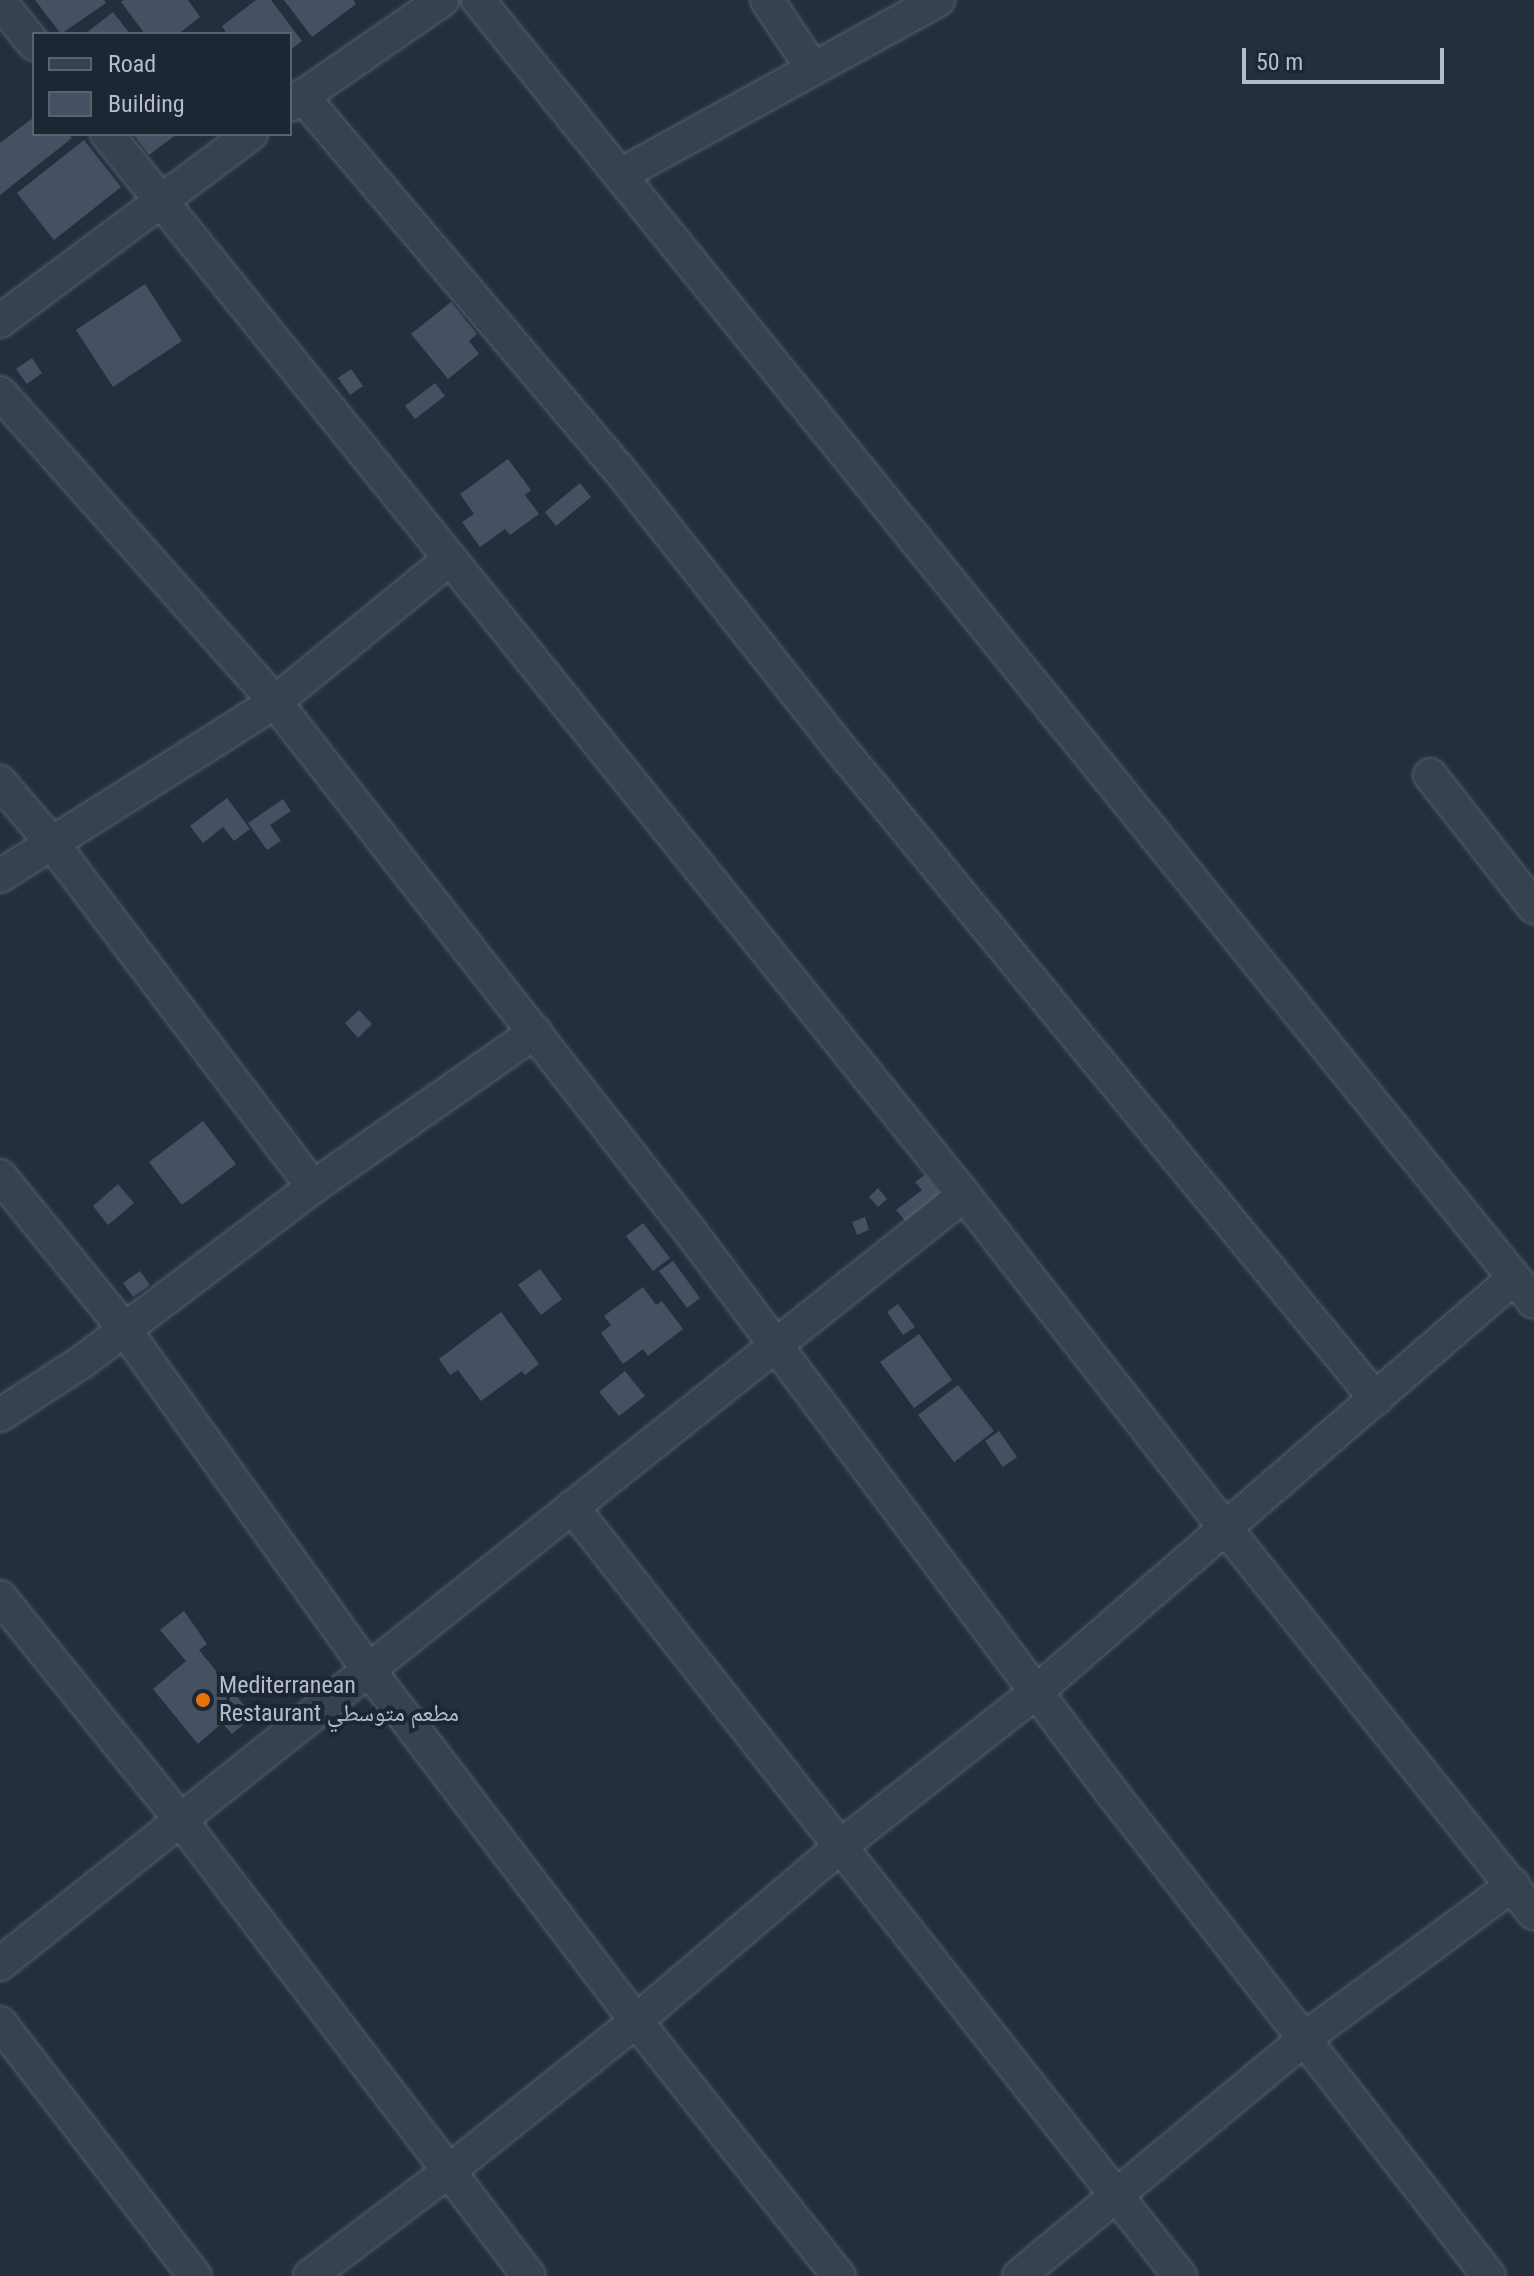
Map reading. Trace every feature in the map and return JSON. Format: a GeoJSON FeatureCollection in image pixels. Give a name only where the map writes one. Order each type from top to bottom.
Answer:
{"type":"FeatureCollection","features":[{"type":"Feature","properties":{"kind":"street"},"geometry":{"type":"LineString","coordinates":[[442,0],[296,100],[618,468],[849,759],[1376,1399]]}},
{"type":"Feature","properties":{"kind":"street"},"geometry":{"type":"LineString","coordinates":[[310,2276],[449,2171],[636,2021],[841,1846],[1036,1692],[1376,1399],[1524,1290],[478,0]]}},
{"type":"Feature","properties":{"kind":"street"},"geometry":{"type":"LineString","coordinates":[[767,0],[813,69]]}},
{"type":"Feature","properties":{"kind":"street"},"geometry":{"type":"LineString","coordinates":[[620,175],[938,0]]}},
{"type":"Feature","properties":{"kind":"street"},"geometry":{"type":"LineString","coordinates":[[0,2],[32,42]]}},
{"type":"Feature","properties":{"kind":"street"},"geometry":{"type":"LineString","coordinates":[[109,136],[964,1195],[1226,1529],[1534,1913]]}},
{"type":"Feature","properties":{"kind":"street"},"geometry":{"type":"LineString","coordinates":[[0,321],[248,136]]}},
{"type":"Feature","properties":{"kind":"street"},"geometry":{"type":"LineString","coordinates":[[0,393],[275,702],[535,1032],[1036,1692],[1489,2276]]}},
{"type":"Feature","properties":{"kind":"street"},"geometry":{"type":"LineString","coordinates":[[0,876],[275,702],[450,559]]}},
{"type":"Feature","properties":{"kind":"street"},"geometry":{"type":"LineString","coordinates":[[1430,775],[1534,907]]}},
{"type":"Feature","properties":{"kind":"street"},"geometry":{"type":"LineString","coordinates":[[0,782],[52,843],[313,1187]]}},
{"type":"Feature","properties":{"kind":"street"},"geometry":{"type":"LineString","coordinates":[[0,1415],[125,1330],[313,1187],[535,1032]]}},
{"type":"Feature","properties":{"kind":"street"},"geometry":{"type":"LineString","coordinates":[[0,1176],[125,1330],[368,1669],[636,2021],[839,2276]]}},
{"type":"Feature","properties":{"kind":"street"},"geometry":{"type":"LineString","coordinates":[[0,1964],[182,1822],[368,1669],[964,1195]]}},
{"type":"Feature","properties":{"kind":"street"},"geometry":{"type":"LineString","coordinates":[[572,1507],[1180,2276]]}},
{"type":"Feature","properties":{"kind":"street"},"geometry":{"type":"LineString","coordinates":[[0,1597],[182,1822],[529,2276]]}},
{"type":"Feature","properties":{"kind":"street"},"geometry":{"type":"LineString","coordinates":[[1019,2276],[1304,2039],[1513,1885]]}},
{"type":"Feature","properties":{"kind":"street"},"geometry":{"type":"LineString","coordinates":[[0,2023],[195,2276]]}},
{"type":"Feature","properties":{"kind":"building"},"geometry":{"type":"Polygon","coordinates":[[[35,0],[104,0],[106,3],[59,32],[35,0]]]}},
{"type":"Feature","properties":{"kind":"building"},"geometry":{"type":"Polygon","coordinates":[[[188,0],[200,17],[181,32],[144,32],[121,2],[188,0]]]}},
{"type":"Feature","properties":{"kind":"building"},"geometry":{"type":"Polygon","coordinates":[[[256,0],[271,0],[302,41],[292,48],[292,32],[226,32],[222,26],[256,0]]]}},
{"type":"Feature","properties":{"kind":"building"},"geometry":{"type":"Polygon","coordinates":[[[284,0],[353,0],[356,4],[312,37],[284,0]]]}},
{"type":"Feature","properties":{"kind":"building"},"geometry":{"type":"Polygon","coordinates":[[[113,12],[128,32],[88,32],[113,12]]]}},
{"type":"Feature","properties":{"kind":"building"},"geometry":{"type":"Polygon","coordinates":[[[32,119],[32,136],[72,138],[0,195],[0,143],[32,119]]]}},
{"type":"Feature","properties":{"kind":"building"},"geometry":{"type":"Polygon","coordinates":[[[135,136],[174,136],[149,155],[135,136]]]}},
{"type":"Feature","properties":{"kind":"building"},"geometry":{"type":"Polygon","coordinates":[[[84,140],[121,187],[54,240],[17,193],[84,140]]]}},
{"type":"Feature","properties":{"kind":"building"},"geometry":{"type":"Polygon","coordinates":[[[145,284],[182,341],[113,387],[76,330],[145,284]]]}},
{"type":"Feature","properties":{"kind":"building"},"geometry":{"type":"Polygon","coordinates":[[[451,302],[477,334],[469,341],[479,354],[448,379],[411,334],[451,302]]]}},
{"type":"Feature","properties":{"kind":"building"},"geometry":{"type":"Polygon","coordinates":[[[32,358],[42,373],[27,384],[16,369],[32,358]]]}},
{"type":"Feature","properties":{"kind":"building"},"geometry":{"type":"Polygon","coordinates":[[[351,369],[363,386],[350,395],[338,378],[351,369]]]}},
{"type":"Feature","properties":{"kind":"building"},"geometry":{"type":"Polygon","coordinates":[[[435,383],[445,396],[415,419],[405,406],[435,383]]]}},
{"type":"Feature","properties":{"kind":"building"},"geometry":{"type":"Polygon","coordinates":[[[508,459],[531,490],[525,495],[539,514],[510,535],[505,529],[480,547],[462,522],[474,514],[460,494],[508,459]]]}},
{"type":"Feature","properties":{"kind":"building"},"geometry":{"type":"Polygon","coordinates":[[[580,483],[591,497],[556,526],[545,512],[580,483]]]}},
{"type":"Feature","properties":{"kind":"building"},"geometry":{"type":"Polygon","coordinates":[[[227,798],[250,829],[234,841],[223,827],[203,843],[190,826],[227,798]]]}},
{"type":"Feature","properties":{"kind":"building"},"geometry":{"type":"Polygon","coordinates":[[[283,799],[291,811],[270,825],[281,841],[267,850],[248,823],[283,799]]]}},
{"type":"Feature","properties":{"kind":"building"},"geometry":{"type":"Polygon","coordinates":[[[359,1010],[372,1024],[358,1038],[345,1023],[359,1010]]]}},
{"type":"Feature","properties":{"kind":"building"},"geometry":{"type":"Polygon","coordinates":[[[203,1121],[236,1164],[182,1205],[149,1162],[203,1121]]]}},
{"type":"Feature","properties":{"kind":"building"},"geometry":{"type":"Polygon","coordinates":[[[925,1175],[942,1196],[907,1223],[896,1210],[922,1190],[915,1182],[925,1175]]]}},
{"type":"Feature","properties":{"kind":"building"},"geometry":{"type":"Polygon","coordinates":[[[118,1184],[134,1203],[108,1225],[93,1206],[118,1184]]]}},
{"type":"Feature","properties":{"kind":"building"},"geometry":{"type":"Polygon","coordinates":[[[878,1188],[887,1199],[878,1207],[869,1197],[878,1188]]]}},
{"type":"Feature","properties":{"kind":"building"},"geometry":{"type":"Polygon","coordinates":[[[865,1217],[869,1230],[857,1235],[852,1222],[865,1217]]]}},
{"type":"Feature","properties":{"kind":"building"},"geometry":{"type":"Polygon","coordinates":[[[643,1223],[670,1258],[653,1271],[626,1236],[643,1223]]]}},
{"type":"Feature","properties":{"kind":"building"},"geometry":{"type":"Polygon","coordinates":[[[673,1261],[700,1298],[687,1308],[659,1271],[673,1261]]]}},
{"type":"Feature","properties":{"kind":"building"},"geometry":{"type":"Polygon","coordinates":[[[540,1269],[562,1299],[541,1315],[518,1285],[540,1269]]]}},
{"type":"Feature","properties":{"kind":"building"},"geometry":{"type":"Polygon","coordinates":[[[140,1271],[150,1285],[133,1297],[123,1283],[140,1271]]]}},
{"type":"Feature","properties":{"kind":"building"},"geometry":{"type":"Polygon","coordinates":[[[643,1287],[656,1305],[662,1301],[683,1329],[648,1356],[643,1349],[623,1364],[601,1333],[611,1325],[604,1316],[643,1287]]]}},
{"type":"Feature","properties":{"kind":"building"},"geometry":{"type":"Polygon","coordinates":[[[898,1304],[915,1327],[903,1335],[887,1312],[898,1304]]]}},
{"type":"Feature","properties":{"kind":"building"},"geometry":{"type":"Polygon","coordinates":[[[501,1312],[539,1364],[525,1375],[522,1371],[481,1401],[458,1370],[450,1375],[439,1359],[501,1312]]]}},
{"type":"Feature","properties":{"kind":"building"},"geometry":{"type":"Polygon","coordinates":[[[919,1334],[952,1380],[914,1408],[880,1362],[919,1334]]]}},
{"type":"Feature","properties":{"kind":"building"},"geometry":{"type":"Polygon","coordinates":[[[625,1371],[645,1396],[619,1416],[599,1392],[625,1371]]]}},
{"type":"Feature","properties":{"kind":"building"},"geometry":{"type":"Polygon","coordinates":[[[958,1385],[994,1431],[954,1462],[918,1415],[958,1385]]]}},
{"type":"Feature","properties":{"kind":"building"},"geometry":{"type":"Polygon","coordinates":[[[999,1431],[1017,1457],[1003,1467],[985,1441],[999,1431]]]}},
{"type":"Feature","properties":{"kind":"building"},"geometry":{"type":"Polygon","coordinates":[[[184,1611],[207,1644],[199,1650],[253,1716],[232,1734],[222,1723],[198,1744],[153,1689],[186,1661],[160,1630],[184,1611]]]}},
{"type":"Feature","properties":{"kind":"place","name":"Mediterranean Restaurant مطعم متوسطي"},"geometry":{"type":"Point","coordinates":[203,1700]}}]}
